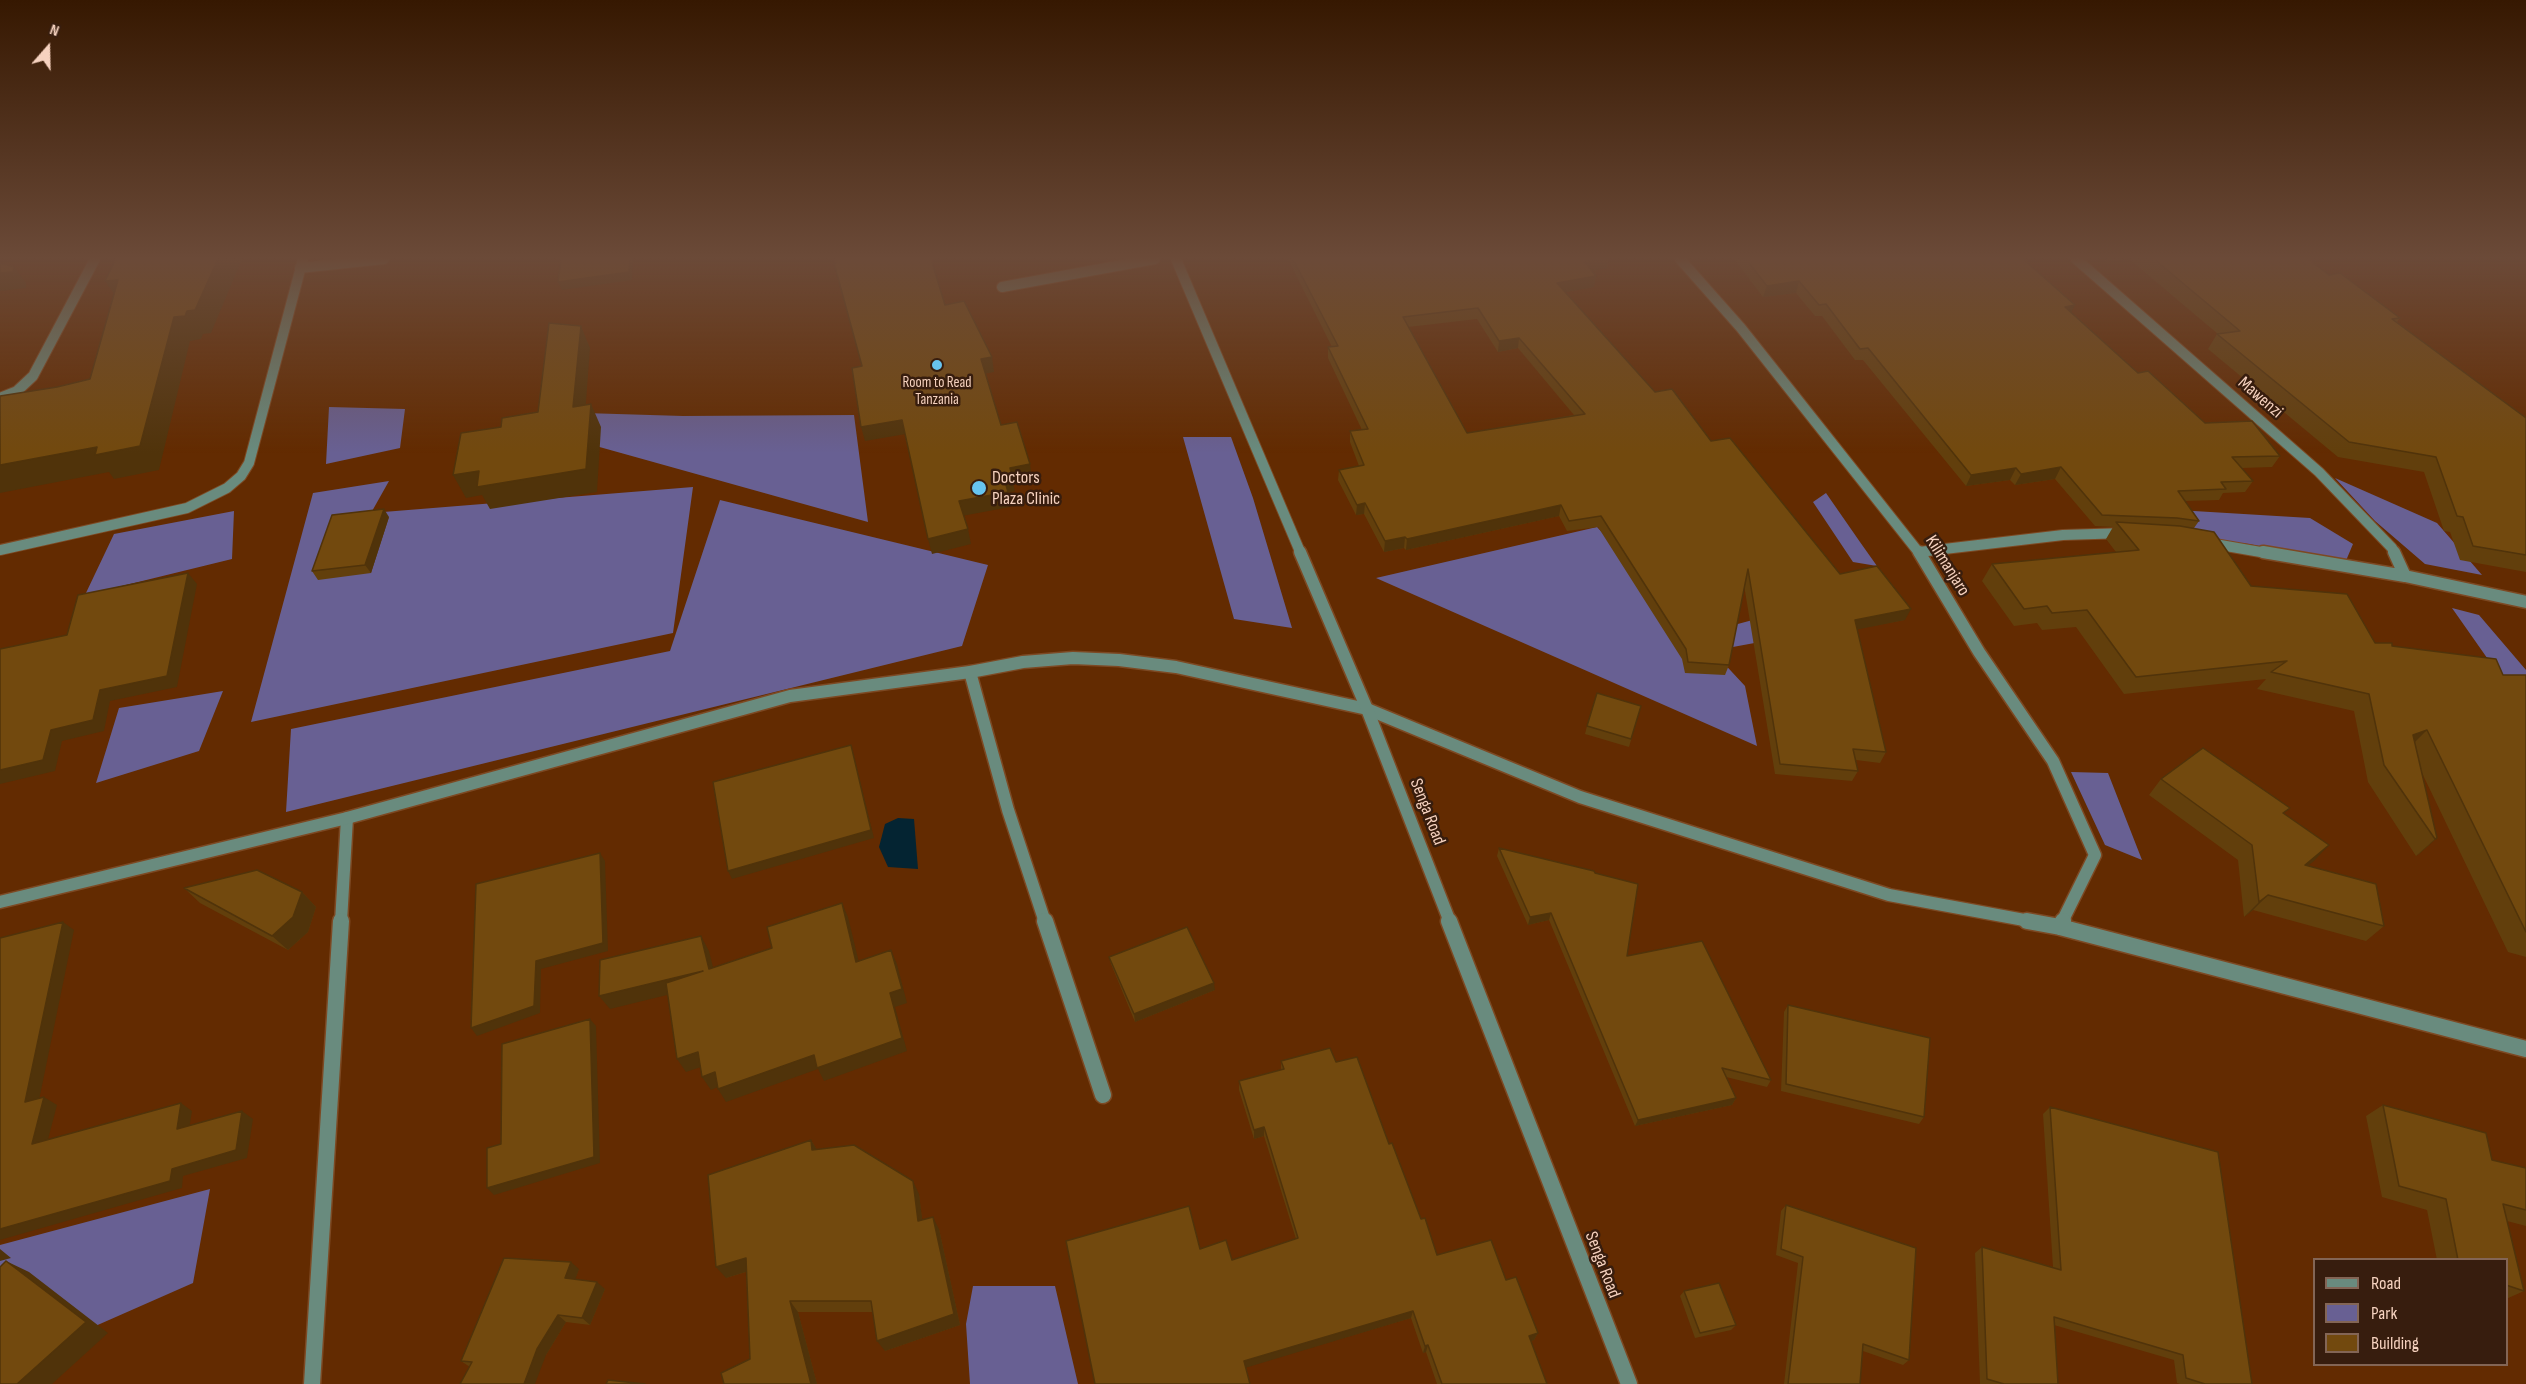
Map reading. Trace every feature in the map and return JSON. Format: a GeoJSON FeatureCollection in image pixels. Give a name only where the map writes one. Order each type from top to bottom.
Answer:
{"type":"FeatureCollection","features":[{"type":"Feature","properties":{"kind":"street"},"geometry":{"type":"LineString","coordinates":[[0,398],[16,391],[33,376],[61,324]]}},
{"type":"Feature","properties":{"kind":"street"},"geometry":{"type":"LineString","coordinates":[[0,550],[187,508],[227,488],[241,476],[249,463],[286,324]]}},
{"type":"Feature","properties":{"kind":"street","name":"Senga Road"},"geometry":{"type":"LineString","coordinates":[[1203,324],[1367,709],[1629,1384]]}},
{"type":"Feature","properties":{"kind":"street","name":"Kilimanjaro"},"geometry":{"type":"LineString","coordinates":[[1738,324],[1919,552],[1979,652],[2053,761],[2095,855],[2060,927]]}},
{"type":"Feature","properties":{"kind":"street","name":"Mawenzi"},"geometry":{"type":"LineString","coordinates":[[2150,324],[2319,472],[2392,548],[2405,576]]}},
{"type":"Feature","properties":{"kind":"street"},"geometry":{"type":"LineString","coordinates":[[1919,552],[2063,535],[2106,532],[2138,534]]}},
{"type":"Feature","properties":{"kind":"street"},"geometry":{"type":"LineString","coordinates":[[2192,540],[2405,576],[2526,602]]}},
{"type":"Feature","properties":{"kind":"street"},"geometry":{"type":"LineString","coordinates":[[0,902],[347,818],[790,696],[970,672],[1023,662],[1073,658],[1119,660],[1176,667],[1367,709],[1580,797],[1889,895],[2060,927],[2526,1049]]}},
{"type":"Feature","properties":{"kind":"street"},"geometry":{"type":"LineString","coordinates":[[970,672],[1008,810],[1103,1095]]}},
{"type":"Feature","properties":{"kind":"street"},"geometry":{"type":"LineString","coordinates":[[312,1384],[347,818]]}},
{"type":"Feature","properties":{"kind":"green space"},"geometry":{"type":"Polygon","coordinates":[[[329,407],[405,409],[400,448],[326,464],[329,407]]]}},
{"type":"Feature","properties":{"kind":"green space"},"geometry":{"type":"Polygon","coordinates":[[[584,413],[683,416],[854,415],[868,522],[553,434],[584,413]]]}},
{"type":"Feature","properties":{"kind":"green space"},"geometry":{"type":"Polygon","coordinates":[[[1183,437],[1231,437],[1253,498],[1292,628],[1234,619],[1183,437]]]}},
{"type":"Feature","properties":{"kind":"green space"},"geometry":{"type":"Polygon","coordinates":[[[2335,478],[2437,523],[2482,575],[2425,564],[2375,521],[2335,478]]]}},
{"type":"Feature","properties":{"kind":"green space"},"geometry":{"type":"Polygon","coordinates":[[[389,481],[371,513],[693,487],[673,633],[251,722],[313,493],[389,481]]]}},
{"type":"Feature","properties":{"kind":"green space"},"geometry":{"type":"Polygon","coordinates":[[[1826,493],[1877,566],[1853,562],[1813,502],[1826,493]]]}},
{"type":"Feature","properties":{"kind":"green space"},"geometry":{"type":"Polygon","coordinates":[[[720,500],[988,565],[962,646],[286,812],[291,729],[670,651],[720,500]]]}},
{"type":"Feature","properties":{"kind":"green space"},"geometry":{"type":"Polygon","coordinates":[[[2144,508],[2310,518],[2353,544],[2345,563],[2249,544],[2195,538],[2144,508]]]}},
{"type":"Feature","properties":{"kind":"green space"},"geometry":{"type":"Polygon","coordinates":[[[234,511],[232,559],[85,595],[114,534],[234,511]]]}},
{"type":"Feature","properties":{"kind":"green space"},"geometry":{"type":"Polygon","coordinates":[[[1597,527],[1745,686],[1757,746],[1376,578],[1597,527]]]}},
{"type":"Feature","properties":{"kind":"green space"},"geometry":{"type":"Polygon","coordinates":[[[1801,607],[1825,630],[1722,649],[1708,632],[1801,607]]]}},
{"type":"Feature","properties":{"kind":"green space"},"geometry":{"type":"Polygon","coordinates":[[[2452,608],[2479,615],[2526,670],[2526,704],[2518,702],[2452,608]]]}},
{"type":"Feature","properties":{"kind":"green space"},"geometry":{"type":"Polygon","coordinates":[[[223,691],[199,751],[96,783],[119,708],[223,691]]]}},
{"type":"Feature","properties":{"kind":"green space"},"geometry":{"type":"Polygon","coordinates":[[[2071,772],[2108,773],[2142,860],[2105,845],[2071,772]]]}},
{"type":"Feature","properties":{"kind":"green space"},"geometry":{"type":"Polygon","coordinates":[[[210,1189],[193,1283],[0,1368],[0,1245],[210,1189]]]}},
{"type":"Feature","properties":{"kind":"green space"},"geometry":{"type":"Polygon","coordinates":[[[973,1286],[1055,1286],[1078,1384],[970,1384],[966,1324],[973,1286]]]}},
{"type":"Feature","properties":{"kind":"water"},"geometry":{"type":"Polygon","coordinates":[[[898,818],[914,819],[918,869],[888,867],[879,847],[885,824],[898,818]]]}},
{"type":"Feature","properties":{"kind":"building"},"geometry":{"type":"Polygon","coordinates":[[[106,324],[172,324],[140,446],[95,455],[97,447],[0,465],[0,396],[90,379],[106,324]]]}},
{"type":"Feature","properties":{"kind":"building"},"geometry":{"type":"Polygon","coordinates":[[[549,324],[581,326],[573,407],[591,404],[586,469],[477,487],[479,471],[453,475],[461,433],[501,427],[502,418],[538,412],[549,324]]]}},
{"type":"Feature","properties":{"kind":"building"},"geometry":{"type":"Polygon","coordinates":[[[850,324],[975,324],[992,357],[981,359],[1001,425],[1017,422],[1030,464],[1010,468],[1012,476],[1004,478],[1008,492],[959,501],[968,529],[928,539],[902,420],[861,427],[852,368],[862,366],[850,324]]]}},
{"type":"Feature","properties":{"kind":"building"},"geometry":{"type":"Polygon","coordinates":[[[1326,324],[1407,324],[1467,433],[1585,414],[1519,338],[1499,341],[1488,324],[1593,324],[1655,392],[1672,389],[1711,441],[1730,438],[1840,574],[1877,566],[1911,609],[1855,620],[1886,752],[1853,749],[1858,771],[1780,764],[1748,569],[1729,665],[1688,662],[1686,649],[1601,516],[1569,521],[1561,505],[1407,539],[1405,537],[1385,541],[1365,503],[1357,505],[1339,470],[1364,465],[1350,431],[1368,429],[1328,347],[1338,346],[1326,324]]]}},
{"type":"Feature","properties":{"kind":"building"},"geometry":{"type":"Polygon","coordinates":[[[1841,324],[2083,324],[2138,373],[2148,371],[2205,423],[2252,421],[2280,456],[2232,457],[2253,481],[2221,482],[2226,489],[2178,491],[2199,521],[2102,515],[2061,467],[2021,474],[2016,468],[1971,475],[1868,348],[1860,349],[1841,324]]]}},
{"type":"Feature","properties":{"kind":"building"},"geometry":{"type":"Polygon","coordinates":[[[2231,324],[2398,324],[2526,418],[2526,555],[2473,546],[2463,517],[2457,516],[2436,457],[2349,442],[2217,334],[2240,331],[2231,324]]]}},
{"type":"Feature","properties":{"kind":"building"},"geometry":{"type":"Polygon","coordinates":[[[384,509],[365,565],[312,571],[332,515],[384,509]]]}},
{"type":"Feature","properties":{"kind":"building"},"geometry":{"type":"Polygon","coordinates":[[[2116,522],[2180,526],[2214,532],[2251,586],[2347,594],[2375,643],[2392,643],[2392,646],[2496,659],[2503,675],[2526,675],[2526,932],[2427,730],[2413,735],[2437,838],[2435,839],[2384,765],[2369,694],[2271,672],[2287,661],[2136,677],[2087,610],[2052,613],[2047,606],[2024,609],[1992,564],[2139,550],[2116,522]]]}},
{"type":"Feature","properties":{"kind":"building"},"geometry":{"type":"Polygon","coordinates":[[[188,573],[167,676],[100,690],[93,720],[51,730],[43,760],[0,770],[0,649],[67,635],[78,595],[188,573]]]}},
{"type":"Feature","properties":{"kind":"building"},"geometry":{"type":"Polygon","coordinates":[[[1597,693],[1641,706],[1631,739],[1587,726],[1597,693]]]}},
{"type":"Feature","properties":{"kind":"building"},"geometry":{"type":"Polygon","coordinates":[[[851,745],[871,830],[728,871],[713,782],[851,745]]]}},
{"type":"Feature","properties":{"kind":"building"},"geometry":{"type":"Polygon","coordinates":[[[2203,748],[2290,808],[2283,813],[2329,845],[2305,865],[2376,884],[2384,926],[2268,895],[2259,902],[2252,845],[2161,779],[2203,748]]]}},
{"type":"Feature","properties":{"kind":"building"},"geometry":{"type":"Polygon","coordinates":[[[1499,848],[1638,884],[1627,956],[1702,941],[1771,1080],[1722,1068],[1736,1098],[1638,1120],[1551,913],[1530,917],[1499,848]]]}},
{"type":"Feature","properties":{"kind":"building"},"geometry":{"type":"Polygon","coordinates":[[[600,853],[603,943],[536,961],[534,1006],[471,1028],[476,884],[600,853]]]}},
{"type":"Feature","properties":{"kind":"building"},"geometry":{"type":"Polygon","coordinates":[[[257,870],[302,892],[293,917],[272,936],[184,888],[257,870]]]}},
{"type":"Feature","properties":{"kind":"building"},"geometry":{"type":"Polygon","coordinates":[[[842,903],[856,962],[891,950],[902,989],[890,993],[902,1038],[817,1068],[814,1055],[718,1089],[715,1072],[702,1077],[698,1052],[677,1059],[666,983],[703,971],[599,996],[600,960],[701,936],[709,969],[772,948],[767,927],[842,903]]]}},
{"type":"Feature","properties":{"kind":"building"},"geometry":{"type":"Polygon","coordinates":[[[63,922],[25,1102],[44,1097],[32,1144],[181,1103],[177,1129],[242,1111],[236,1150],[172,1169],[170,1181],[0,1229],[0,938],[63,922]]]}},
{"type":"Feature","properties":{"kind":"building"},"geometry":{"type":"Polygon","coordinates":[[[1187,927],[1214,983],[1134,1014],[1109,957],[1187,927]]]}},
{"type":"Feature","properties":{"kind":"building"},"geometry":{"type":"Polygon","coordinates":[[[1788,1005],[1930,1038],[1924,1117],[1786,1084],[1788,1005]]]}},
{"type":"Feature","properties":{"kind":"building"},"geometry":{"type":"Polygon","coordinates":[[[590,1019],[594,1157],[487,1188],[487,1148],[501,1144],[502,1044],[590,1019]]]}},
{"type":"Feature","properties":{"kind":"building"},"geometry":{"type":"Polygon","coordinates":[[[1330,1048],[1336,1062],[1357,1057],[1389,1144],[1392,1143],[1421,1219],[1425,1218],[1437,1255],[1491,1240],[1506,1280],[1516,1277],[1538,1333],[1529,1336],[1547,1384],[1442,1384],[1413,1311],[1244,1361],[1250,1384],[1095,1384],[1066,1241],[1189,1206],[1200,1249],[1226,1240],[1232,1260],[1298,1238],[1264,1127],[1254,1130],[1239,1081],[1284,1069],[1281,1061],[1330,1048]]]}},
{"type":"Feature","properties":{"kind":"building"},"geometry":{"type":"Polygon","coordinates":[[[2383,1105],[2486,1133],[2492,1160],[2526,1168],[2526,1210],[2503,1204],[2524,1291],[2508,1286],[2508,1258],[2458,1258],[2446,1199],[2399,1186],[2383,1105]]]}},
{"type":"Feature","properties":{"kind":"building"},"geometry":{"type":"Polygon","coordinates":[[[2050,1107],[2218,1152],[2252,1384],[2205,1384],[2186,1378],[2183,1355],[2054,1317],[2058,1384],[2004,1384],[1987,1379],[1982,1247],[2061,1270],[2050,1107]]]}},
{"type":"Feature","properties":{"kind":"building"},"geometry":{"type":"Polygon","coordinates":[[[811,1140],[812,1150],[854,1145],[913,1181],[918,1221],[933,1217],[954,1314],[877,1341],[871,1301],[790,1301],[811,1384],[724,1384],[721,1373],[750,1359],[746,1258],[716,1267],[708,1175],[811,1140]]]}},
{"type":"Feature","properties":{"kind":"building"},"geometry":{"type":"Polygon","coordinates":[[[1786,1205],[1916,1248],[1909,1360],[1863,1344],[1860,1384],[1788,1384],[1803,1257],[1781,1249],[1786,1205]]]}},
{"type":"Feature","properties":{"kind":"building"},"geometry":{"type":"Polygon","coordinates":[[[504,1258],[571,1262],[565,1278],[597,1282],[582,1318],[558,1315],[537,1349],[524,1384],[460,1384],[472,1362],[461,1361],[504,1258]]]}},
{"type":"Feature","properties":{"kind":"building"},"geometry":{"type":"Polygon","coordinates":[[[6,1261],[86,1322],[17,1384],[0,1384],[0,1267],[6,1261]]]}},
{"type":"Feature","properties":{"kind":"building"},"geometry":{"type":"Polygon","coordinates":[[[1719,1283],[1736,1325],[1700,1333],[1684,1291],[1719,1283]]]}},
{"type":"Feature","properties":{"kind":"building"},"geometry":{"type":"Polygon","coordinates":[[[608,1380],[645,1384],[606,1384],[608,1380]]]}},
{"type":"Feature","properties":{"kind":"place","name":"Room to Read Tanzania"},"geometry":{"type":"Point","coordinates":[937,365]}},
{"type":"Feature","properties":{"kind":"place","name":"Doctors Plaza Clinic"},"geometry":{"type":"Point","coordinates":[979,488]}}]}
